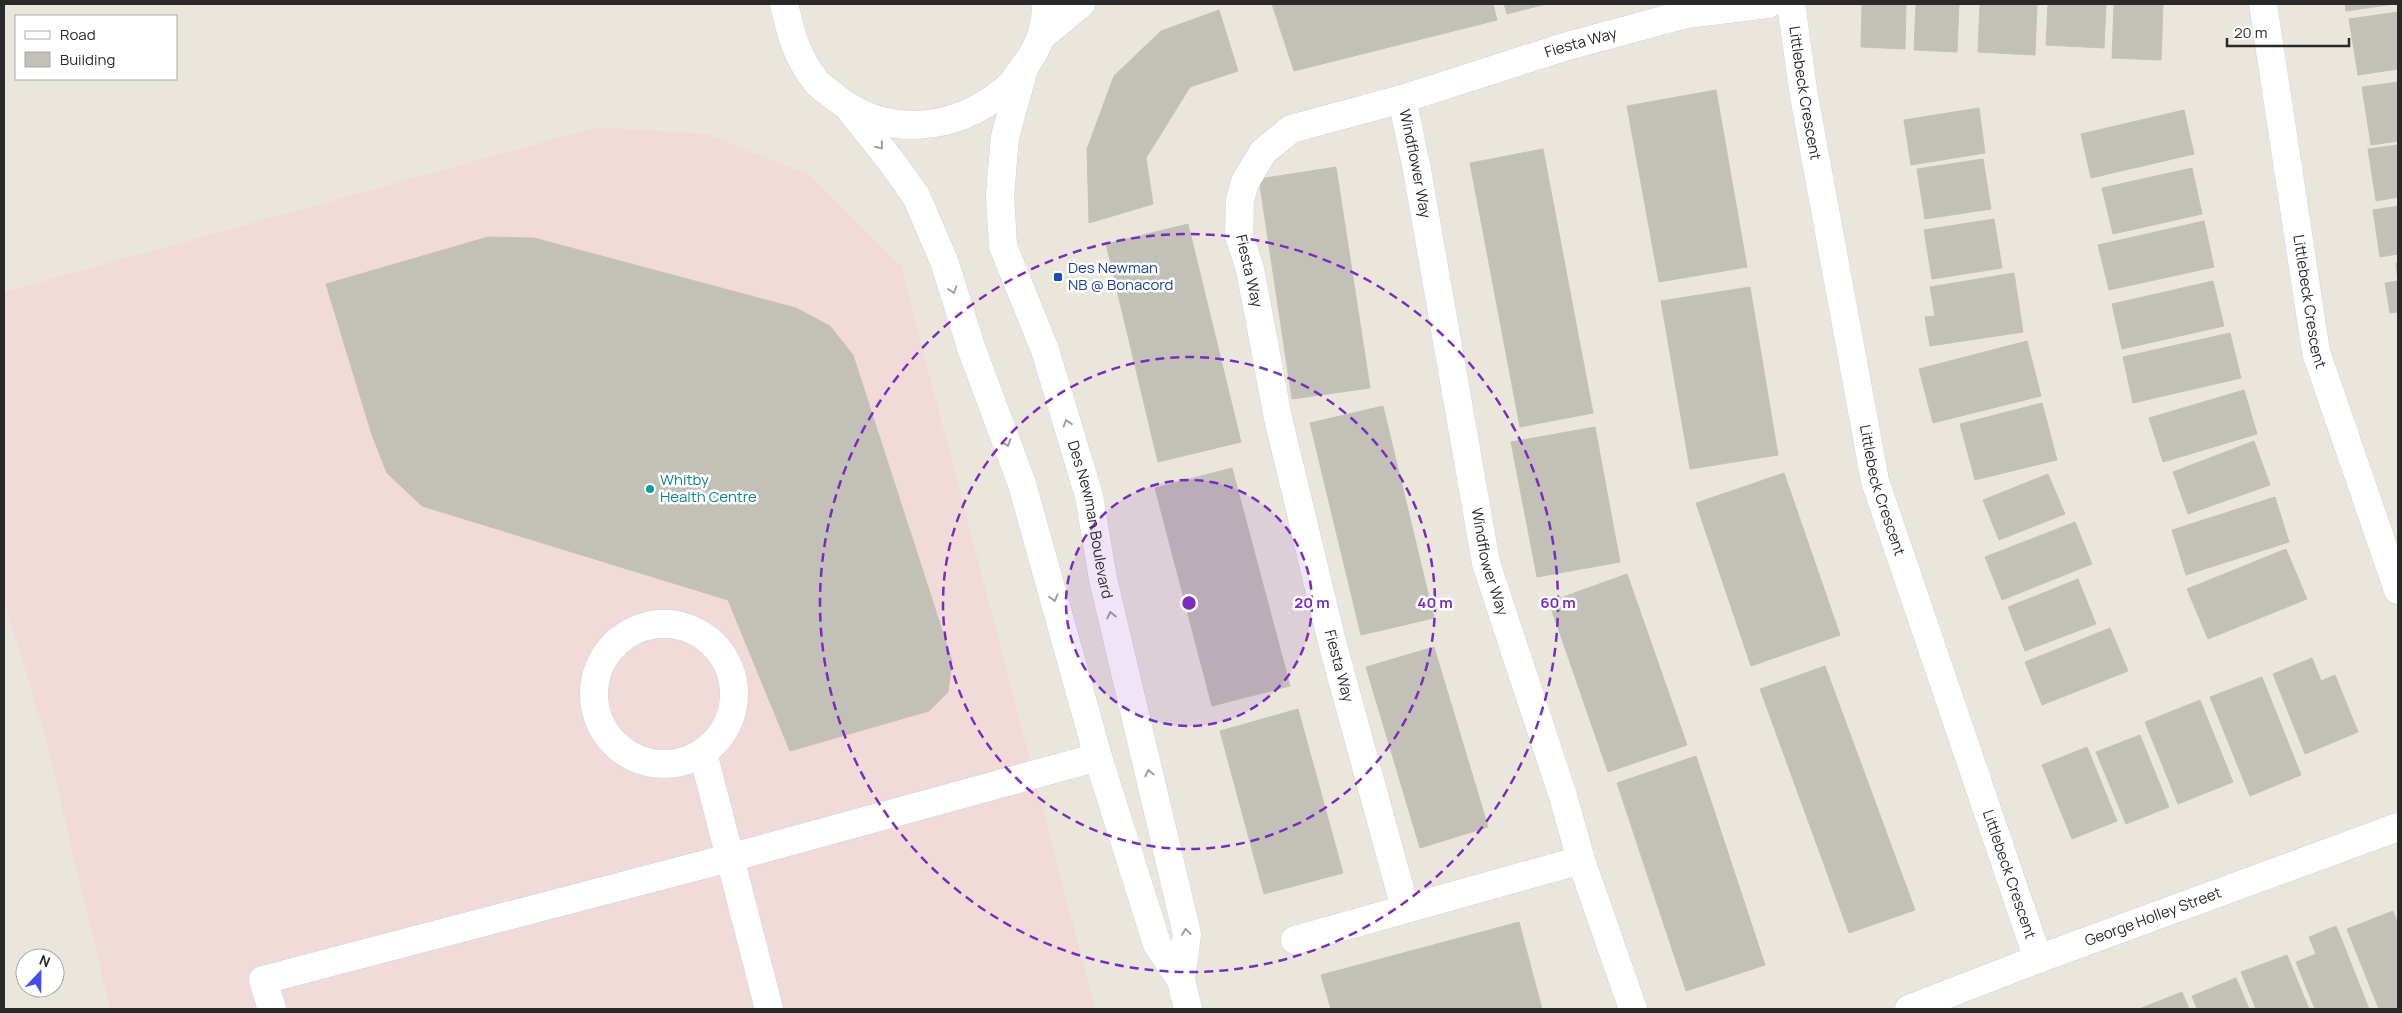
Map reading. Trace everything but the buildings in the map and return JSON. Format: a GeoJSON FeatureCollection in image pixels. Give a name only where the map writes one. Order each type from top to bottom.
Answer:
{"type":"FeatureCollection","features":[{"type":"Feature","properties":{"kind":"street"},"geometry":{"type":"LineString","coordinates":[[784,4],[793,43],[816,82],[849,108],[889,123],[931,125],[972,114],[1007,89],[1025,65],[1042,36],[1081,4]]}},
{"type":"Feature","properties":{"kind":"street"},"geometry":{"type":"LineString","coordinates":[[1042,36],[1046,4]]}},
{"type":"Feature","properties":{"kind":"street","name":"Fiesta Way"},"geometry":{"type":"LineString","coordinates":[[1406,908],[1332,642],[1278,418],[1250,269],[1239,235],[1240,200],[1245,182],[1263,152],[1291,129],[1686,14],[1768,4]]}},
{"type":"Feature","properties":{"kind":"street","name":"Littlebeck Crescent"},"geometry":{"type":"LineString","coordinates":[[1791,4],[1804,96],[1875,481],[2038,959]]}},
{"type":"Feature","properties":{"kind":"street","name":"Littlebeck Crescent"},"geometry":{"type":"LineString","coordinates":[[2263,4],[2316,352],[2398,590]]}},
{"type":"Feature","properties":{"kind":"street","name":"Des Newman Boulevard"},"geometry":{"type":"LineString","coordinates":[[1025,65],[1005,137],[1000,195],[1003,246],[1045,350],[1089,496],[1103,579],[1187,934],[1181,980]]}},
{"type":"Feature","properties":{"kind":"street","name":"Windflower Way"},"geometry":{"type":"LineString","coordinates":[[1402,98],[1418,170],[1486,563],[1563,796],[1581,860],[1634,1009]]}},
{"type":"Feature","properties":{"kind":"street","name":"Des Newman Boulevard"},"geometry":{"type":"LineString","coordinates":[[849,108],[891,160],[916,196],[944,262],[972,350],[1022,484],[1098,757],[1157,944],[1181,980],[1188,1009]]}},
{"type":"Feature","properties":{"kind":"street"},"geometry":{"type":"LineString","coordinates":[[661,624],[684,627],[706,637],[722,653],[732,674],[735,696],[730,718],[720,737],[703,753],[682,762],[660,764],[638,759],[618,746],[603,728],[595,706],[595,683],[602,660],[617,642],[638,629],[661,624]]}},
{"type":"Feature","properties":{"kind":"street"},"geometry":{"type":"LineString","coordinates":[[703,753],[769,1009]]}},
{"type":"Feature","properties":{"kind":"street"},"geometry":{"type":"LineString","coordinates":[[272,1009],[264,980],[729,858],[1098,757]]}},
{"type":"Feature","properties":{"kind":"street","name":"George Holley Street"},"geometry":{"type":"LineString","coordinates":[[1909,1009],[2038,959],[2398,827]]}},
{"type":"Feature","properties":{"kind":"street"},"geometry":{"type":"LineString","coordinates":[[1295,940],[1581,860]]}},
{"type":"Feature","properties":{"kind":"shaded area"},"geometry":{"type":"Polygon","coordinates":[[[597,127],[707,134],[809,175],[901,266],[1095,1009],[110,1009],[44,732],[4,599],[4,292],[597,127]]]}},
{"type":"Feature","properties":{"kind":"place","name":"Des Newman NB @ Bonacord"},"geometry":{"type":"Point","coordinates":[1058,277]}},
{"type":"Feature","properties":{"kind":"place","name":"Whitby Health Centre"},"geometry":{"type":"Point","coordinates":[650,489]}}]}
